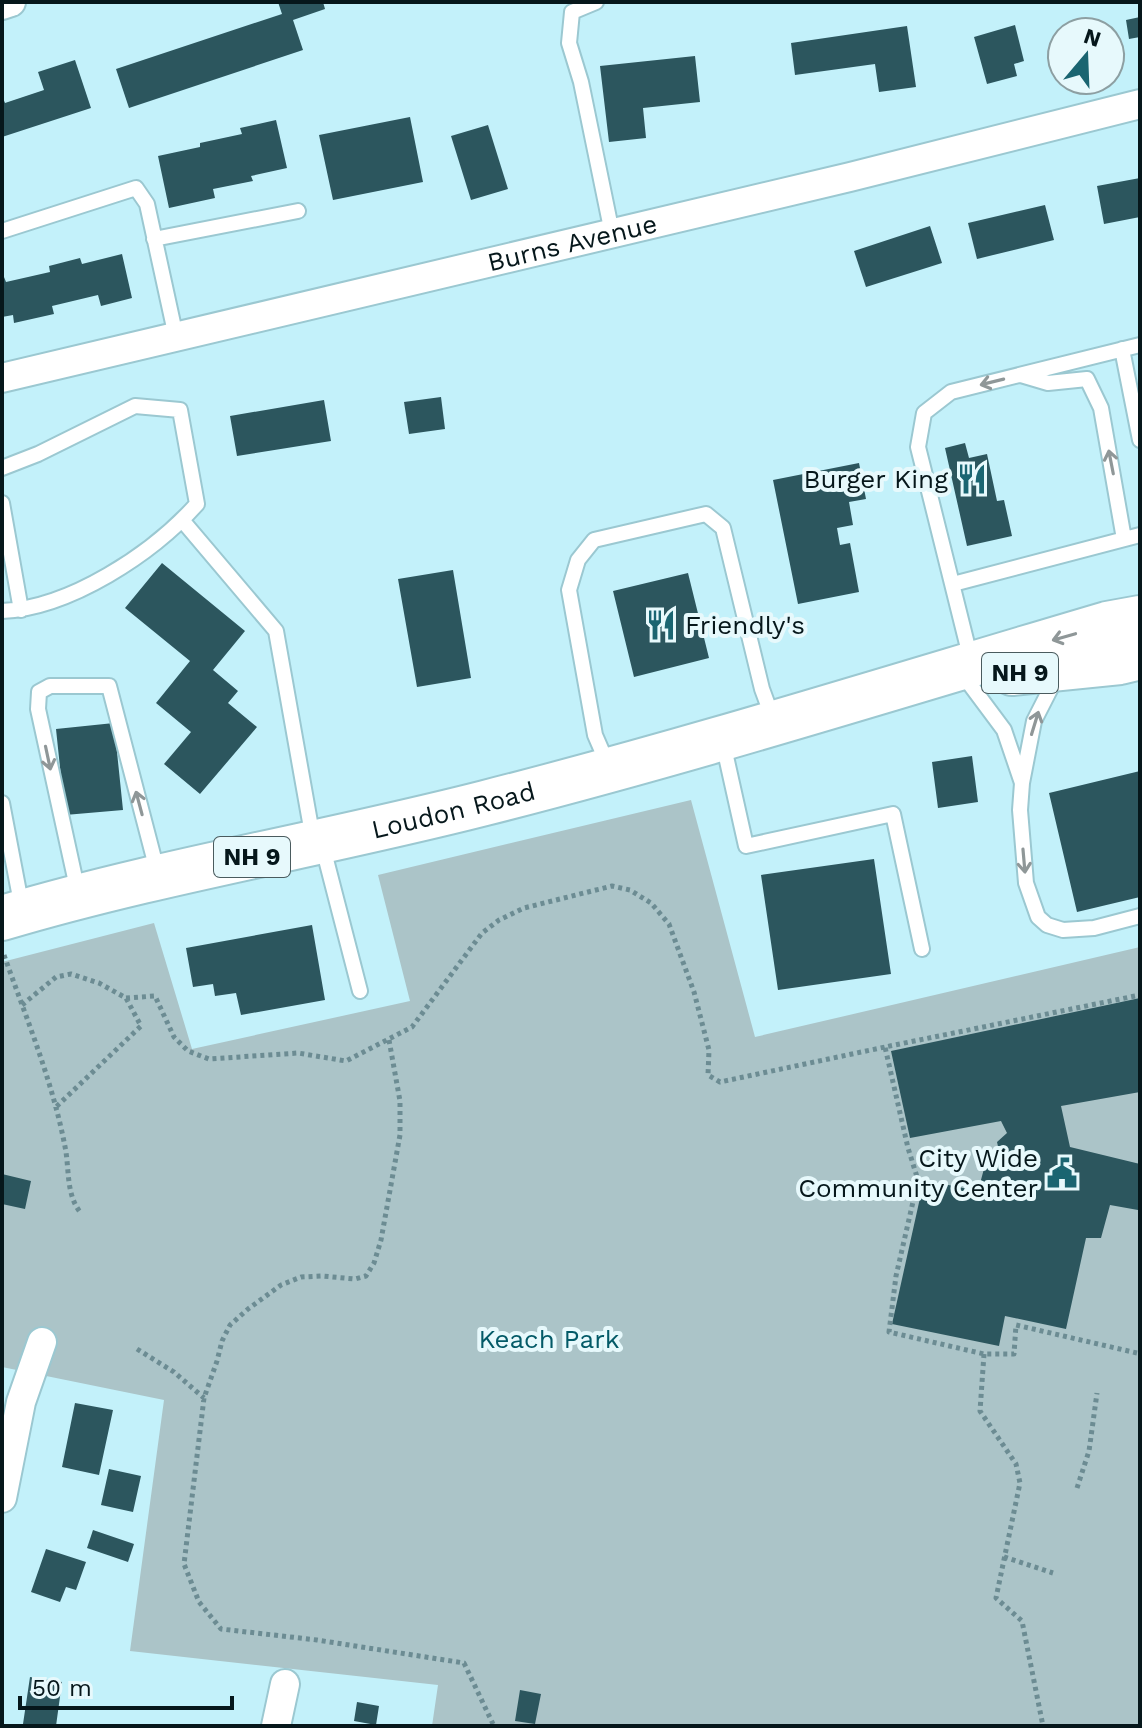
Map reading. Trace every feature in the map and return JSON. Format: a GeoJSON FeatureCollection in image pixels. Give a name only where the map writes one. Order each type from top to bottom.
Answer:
{"type":"FeatureCollection","features":[{"type":"Feature","properties":{"kind":"main road","name":"Loudon Road"},"geometry":{"type":"LineString","coordinates":[[10,929],[80,897],[481,804],[722,739],[899,686],[969,671],[1107,624],[1140,618]]}},
{"type":"Feature","properties":{"kind":"main road","name":"Loudon Road"},"geometry":{"type":"LineString","coordinates":[[969,671],[1062,668],[1140,657]]}},
{"type":"Feature","properties":{"kind":"street"},"geometry":{"type":"LineString","coordinates":[[2,5],[11,2]]}},
{"type":"Feature","properties":{"kind":"street","name":"Burns Avenue"},"geometry":{"type":"LineString","coordinates":[[2,378],[1140,104]]}},
{"type":"Feature","properties":{"kind":"street"},"geometry":{"type":"LineString","coordinates":[[2,1498],[21,1402],[42,1342]]}},
{"type":"Feature","properties":{"kind":"street"},"geometry":{"type":"LineString","coordinates":[[276,1726],[285,1684]]}},
{"type":"Feature","properties":{"kind":"lane"},"geometry":{"type":"LineString","coordinates":[[596,2],[572,12],[569,43],[581,82],[612,233]]}},
{"type":"Feature","properties":{"kind":"lane"},"geometry":{"type":"LineString","coordinates":[[2,231],[136,188],[147,204],[176,337]]}},
{"type":"Feature","properties":{"kind":"lane"},"geometry":{"type":"LineString","coordinates":[[154,239],[298,211]]}},
{"type":"Feature","properties":{"kind":"lane"},"geometry":{"type":"LineString","coordinates":[[1022,783],[1004,730],[969,671],[953,584],[918,447],[924,413],[951,392],[1140,345]]}},
{"type":"Feature","properties":{"kind":"lane"},"geometry":{"type":"LineString","coordinates":[[1122,349],[1140,440]]}},
{"type":"Feature","properties":{"kind":"lane"},"geometry":{"type":"LineString","coordinates":[[953,584],[1135,538],[1101,408],[1087,379],[1048,383],[1021,375]]}},
{"type":"Feature","properties":{"kind":"lane"},"geometry":{"type":"LineString","coordinates":[[2,468],[38,454],[135,406],[180,410],[197,504],[182,520],[99,583],[21,610],[2,611]]}},
{"type":"Feature","properties":{"kind":"lane"},"geometry":{"type":"LineString","coordinates":[[2,503],[21,610]]}},
{"type":"Feature","properties":{"kind":"lane"},"geometry":{"type":"LineString","coordinates":[[610,770],[595,735],[569,590],[578,560],[594,540],[706,514],[723,528],[762,689],[775,723]]}},
{"type":"Feature","properties":{"kind":"lane"},"geometry":{"type":"LineString","coordinates":[[182,520],[276,631],[317,842],[360,991]]}},
{"type":"Feature","properties":{"kind":"lane"},"geometry":{"type":"LineString","coordinates":[[1062,668],[1034,721],[1022,783],[1020,810],[1026,883],[1038,917],[1047,925],[1063,930],[1094,928],[1140,916]]}},
{"type":"Feature","properties":{"kind":"lane"},"geometry":{"type":"LineString","coordinates":[[80,897],[38,709],[39,692],[50,686],[109,686],[159,878]]}},
{"type":"Feature","properties":{"kind":"lane"},"geometry":{"type":"LineString","coordinates":[[722,739],[746,846],[893,814],[922,949]]}},
{"type":"Feature","properties":{"kind":"lane"},"geometry":{"type":"LineString","coordinates":[[2,803],[10,929]]}},
{"type":"Feature","properties":{"kind":"path"},"geometry":{"type":"LineString","coordinates":[[126,998],[155,996],[174,1037],[188,1051],[209,1059],[298,1053],[346,1061],[412,1027],[482,933],[499,920],[524,908],[612,886],[630,890],[651,903],[669,924],[698,1006],[709,1050],[708,1075],[720,1082],[1140,995]]}},
{"type":"Feature","properties":{"kind":"path"},"geometry":{"type":"LineString","coordinates":[[10,929],[22,1005],[56,1107],[69,1172],[71,1201],[80,1212]]}},
{"type":"Feature","properties":{"kind":"path"},"geometry":{"type":"LineString","coordinates":[[22,1005],[56,977],[71,974],[99,983],[126,998],[141,1026],[56,1107]]}},
{"type":"Feature","properties":{"kind":"path"},"geometry":{"type":"LineString","coordinates":[[389,1040],[400,1101],[400,1135],[374,1263],[366,1276],[355,1279],[301,1277],[281,1285],[230,1325],[204,1398],[184,1564],[199,1602],[221,1629],[317,1640],[464,1663],[493,1724],[497,1726]]}},
{"type":"Feature","properties":{"kind":"path"},"geometry":{"type":"LineString","coordinates":[[885,1047],[918,1180],[896,1276],[889,1332],[984,1354],[1014,1354],[1016,1325],[1137,1353]]}},
{"type":"Feature","properties":{"kind":"path"},"geometry":{"type":"LineString","coordinates":[[137,1349],[174,1372],[204,1398]]}},
{"type":"Feature","properties":{"kind":"path"},"geometry":{"type":"LineString","coordinates":[[984,1354],[980,1411],[1016,1464],[1020,1483],[996,1598],[1022,1621],[1043,1726]]}},
{"type":"Feature","properties":{"kind":"path"},"geometry":{"type":"LineString","coordinates":[[1077,1488],[1089,1451],[1097,1393]]}},
{"type":"Feature","properties":{"kind":"path"},"geometry":{"type":"LineString","coordinates":[[1004,1557],[1053,1573]]}},
{"type":"Feature","properties":{"kind":"green space","name":"Keach Park"},"geometry":{"type":"Polygon","coordinates":[[[691,800],[755,1037],[1140,947],[1140,1726],[432,1726],[438,1685],[130,1651],[164,1400],[2,1367],[2,962],[154,923],[192,1049],[410,1001],[378,875],[691,800]]]}},
{"type":"Feature","properties":{"kind":"building"},"geometry":{"type":"Polygon","coordinates":[[[278,2],[323,2],[325,9],[293,20],[303,50],[129,108],[116,69],[282,14],[278,2]]]}},
{"type":"Feature","properties":{"kind":"building"},"geometry":{"type":"Polygon","coordinates":[[[1140,17],[1140,37],[1129,39],[1126,20],[1140,17]]]}},
{"type":"Feature","properties":{"kind":"building"},"geometry":{"type":"Polygon","coordinates":[[[1015,25],[1024,61],[1014,64],[1017,76],[987,84],[974,37],[1015,25]]]}},
{"type":"Feature","properties":{"kind":"building"},"geometry":{"type":"Polygon","coordinates":[[[907,26],[916,87],[879,92],[875,64],[795,75],[791,43],[907,26]]]}},
{"type":"Feature","properties":{"kind":"building"},"geometry":{"type":"Polygon","coordinates":[[[695,56],[700,102],[643,108],[646,138],[609,142],[600,66],[695,56]]]}},
{"type":"Feature","properties":{"kind":"building"},"geometry":{"type":"Polygon","coordinates":[[[75,60],[91,108],[2,137],[2,96],[5,103],[44,90],[38,72],[75,60]]]}},
{"type":"Feature","properties":{"kind":"building"},"geometry":{"type":"Polygon","coordinates":[[[410,117],[423,182],[333,200],[319,135],[410,117]]]}},
{"type":"Feature","properties":{"kind":"building"},"geometry":{"type":"Polygon","coordinates":[[[276,120],[287,168],[251,176],[253,181],[213,189],[215,198],[169,208],[158,156],[200,147],[200,143],[242,134],[240,128],[276,120]]]}},
{"type":"Feature","properties":{"kind":"building"},"geometry":{"type":"Polygon","coordinates":[[[488,125],[508,189],[471,200],[451,136],[488,125]]]}},
{"type":"Feature","properties":{"kind":"building"},"geometry":{"type":"Polygon","coordinates":[[[1140,178],[1140,217],[1104,224],[1097,186],[1140,178]]]}},
{"type":"Feature","properties":{"kind":"building"},"geometry":{"type":"Polygon","coordinates":[[[1045,205],[1054,240],[977,259],[968,223],[1045,205]]]}},
{"type":"Feature","properties":{"kind":"building"},"geometry":{"type":"Polygon","coordinates":[[[930,226],[942,263],[866,287],[854,251],[930,226]]]}},
{"type":"Feature","properties":{"kind":"building"},"geometry":{"type":"Polygon","coordinates":[[[122,254],[132,298],[101,306],[98,295],[52,306],[54,314],[14,323],[13,315],[2,317],[2,272],[6,282],[50,272],[49,266],[80,258],[82,264],[122,254]]]}},
{"type":"Feature","properties":{"kind":"building"},"geometry":{"type":"Polygon","coordinates":[[[441,397],[445,429],[409,434],[404,402],[441,397]]]}},
{"type":"Feature","properties":{"kind":"building"},"geometry":{"type":"Polygon","coordinates":[[[324,400],[331,441],[237,456],[230,416],[324,400]]]}},
{"type":"Feature","properties":{"kind":"building","name":"Burger King"},"geometry":{"type":"Polygon","coordinates":[[[965,443],[969,458],[987,454],[997,501],[1004,500],[1012,536],[967,546],[945,448],[965,443]]]}},
{"type":"Feature","properties":{"kind":"building"},"geometry":{"type":"Polygon","coordinates":[[[859,463],[866,499],[849,502],[853,525],[837,528],[840,545],[850,543],[859,592],[798,604],[773,480],[859,463]]]}},
{"type":"Feature","properties":{"kind":"building"},"geometry":{"type":"Polygon","coordinates":[[[162,563],[245,631],[213,670],[238,691],[228,703],[257,727],[200,794],[164,764],[191,732],[156,703],[190,661],[125,608],[162,563]]]}},
{"type":"Feature","properties":{"kind":"building"},"geometry":{"type":"Polygon","coordinates":[[[453,570],[471,678],[417,687],[398,579],[453,570]]]}},
{"type":"Feature","properties":{"kind":"building","name":"Friendly's"},"geometry":{"type":"Polygon","coordinates":[[[688,573],[709,658],[634,677],[613,591],[688,573]]]}},
{"type":"Feature","properties":{"kind":"building"},"geometry":{"type":"Polygon","coordinates":[[[114,723],[123,810],[65,815],[56,729],[114,723]]]}},
{"type":"Feature","properties":{"kind":"building"},"geometry":{"type":"Polygon","coordinates":[[[972,756],[978,802],[938,808],[932,762],[972,756]]]}},
{"type":"Feature","properties":{"kind":"building"},"geometry":{"type":"Polygon","coordinates":[[[1140,771],[1140,897],[1077,912],[1049,793],[1140,771]]]}},
{"type":"Feature","properties":{"kind":"building"},"geometry":{"type":"Polygon","coordinates":[[[874,859],[891,974],[778,990],[761,875],[874,859]]]}},
{"type":"Feature","properties":{"kind":"building"},"geometry":{"type":"Polygon","coordinates":[[[312,925],[325,1000],[241,1015],[236,993],[215,996],[213,984],[193,987],[186,948],[312,925]]]}},
{"type":"Feature","properties":{"kind":"building","name":"City Wide Community Center"},"geometry":{"type":"Polygon","coordinates":[[[1140,998],[1140,1092],[1061,1106],[1070,1147],[1140,1164],[1138,1210],[1110,1205],[1101,1238],[1086,1238],[1066,1329],[1005,1316],[999,1346],[892,1324],[924,1180],[978,1191],[985,1165],[1000,1155],[997,1142],[1007,1133],[1001,1121],[910,1138],[891,1051],[1140,998]]]}},
{"type":"Feature","properties":{"kind":"building"},"geometry":{"type":"Polygon","coordinates":[[[2,1174],[31,1181],[25,1209],[2,1204],[2,1174]]]}},
{"type":"Feature","properties":{"kind":"building"},"geometry":{"type":"Polygon","coordinates":[[[75,1403],[113,1410],[99,1475],[62,1467],[75,1403]]]}},
{"type":"Feature","properties":{"kind":"building"},"geometry":{"type":"Polygon","coordinates":[[[109,1469],[141,1476],[133,1512],[101,1505],[109,1469]]]}},
{"type":"Feature","properties":{"kind":"building"},"geometry":{"type":"Polygon","coordinates":[[[93,1530],[134,1544],[128,1562],[87,1548],[93,1530]]]}},
{"type":"Feature","properties":{"kind":"building"},"geometry":{"type":"Polygon","coordinates":[[[46,1549],[86,1562],[76,1590],[66,1587],[60,1602],[31,1592],[46,1549]]]}},
{"type":"Feature","properties":{"kind":"building"},"geometry":{"type":"Polygon","coordinates":[[[30,1677],[62,1682],[56,1726],[23,1724],[30,1677]]]}},
{"type":"Feature","properties":{"kind":"building"},"geometry":{"type":"Polygon","coordinates":[[[520,1690],[541,1694],[535,1724],[515,1721],[520,1690]]]}},
{"type":"Feature","properties":{"kind":"building"},"geometry":{"type":"Polygon","coordinates":[[[357,1702],[379,1706],[376,1725],[354,1721],[357,1702]]]}},
{"type":"Feature","properties":{"kind":"place","name":"Burger King"},"geometry":{"type":"Point","coordinates":[972,479]}},
{"type":"Feature","properties":{"kind":"place","name":"Friendly's"},"geometry":{"type":"Point","coordinates":[661,625]}},
{"type":"Feature","properties":{"kind":"place","name":"City Wide Community Center"},"geometry":{"type":"Point","coordinates":[1062,1173]}}]}
